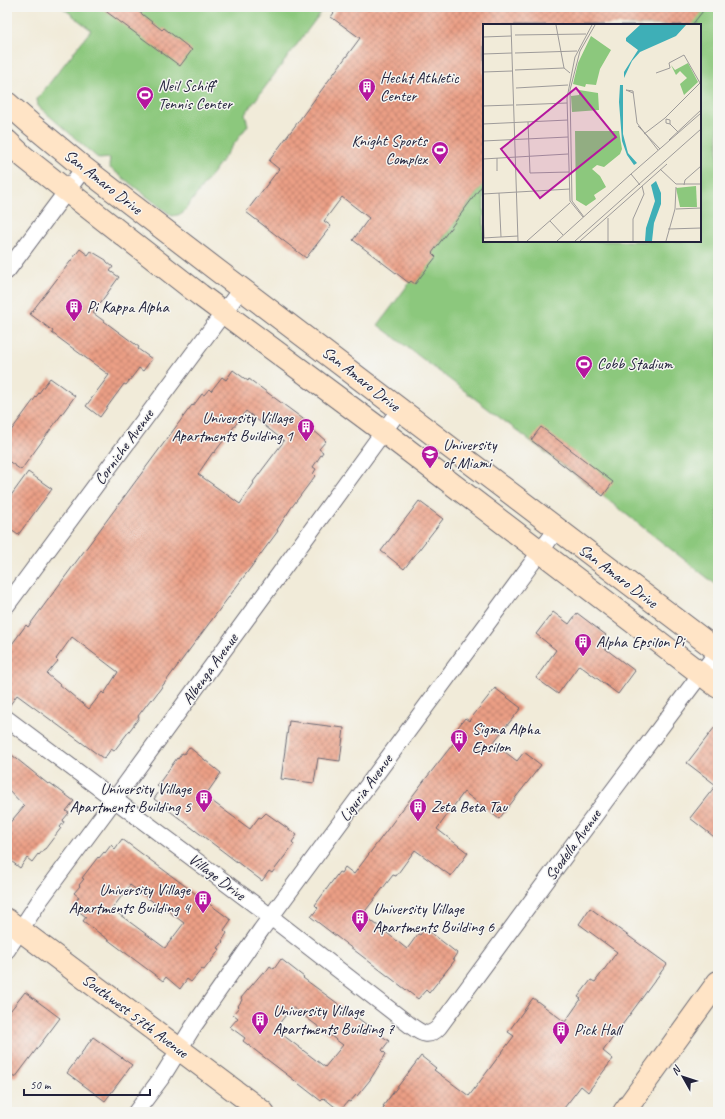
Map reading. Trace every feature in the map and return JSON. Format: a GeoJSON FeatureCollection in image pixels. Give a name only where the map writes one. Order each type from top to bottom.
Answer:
{"type":"FeatureCollection","features":[{"type":"Feature","properties":{"kind":"street","name":"San Amaro Drive"},"geometry":{"type":"LineString","coordinates":[[7,103],[84,168],[718,651]]}},
{"type":"Feature","properties":{"kind":"street","name":"San Amaro Drive"},"geometry":{"type":"LineString","coordinates":[[7,141],[24,157],[223,313],[384,432],[718,686]]}},
{"type":"Feature","properties":{"kind":"street"},"geometry":{"type":"LineString","coordinates":[[7,271],[84,168]]}},
{"type":"Feature","properties":{"kind":"street","name":"Corniche Avenue"},"geometry":{"type":"LineString","coordinates":[[7,605],[241,289]]}},
{"type":"Feature","properties":{"kind":"street","name":"Albenga Avenue"},"geometry":{"type":"LineString","coordinates":[[7,950],[13,924],[40,900],[400,409]]}},
{"type":"Feature","properties":{"kind":"street","name":"Liguria Avenue"},"geometry":{"type":"LineString","coordinates":[[136,1112],[162,1077],[178,1049],[270,917],[556,529]]}},
{"type":"Feature","properties":{"kind":"street","name":"Scodella Avenue"},"geometry":{"type":"LineString","coordinates":[[426,1034],[435,1032],[440,1027],[601,806],[718,651]]}},
{"type":"Feature","properties":{"kind":"street","name":"Village Drive"},"geometry":{"type":"LineString","coordinates":[[7,719],[270,917],[411,1026],[426,1034]]}},
{"type":"Feature","properties":{"kind":"street","name":"Southwest 57th Avenue"},"geometry":{"type":"LineString","coordinates":[[13,924],[263,1112]]}},
{"type":"Feature","properties":{"kind":"street"},"geometry":{"type":"LineString","coordinates":[[624,1112],[718,982]]}},
{"type":"Feature","properties":{"kind":"green space","name":"Neil Schiff Tennis Center"},"geometry":{"type":"Polygon","coordinates":[[[62,7],[325,7],[245,114],[248,125],[246,128],[182,214],[172,216],[109,167],[110,158],[99,159],[38,106],[37,99],[91,30],[62,7]]]}},
{"type":"Feature","properties":{"kind":"green space","name":"Cobb Stadium"},"geometry":{"type":"Polygon","coordinates":[[[641,7],[718,7],[718,586],[599,493],[378,325],[483,184],[483,242],[701,242],[701,24],[628,24],[641,7]]]}},
{"type":"Feature","properties":{"kind":"building"},"geometry":{"type":"Polygon","coordinates":[[[100,7],[133,7],[162,30],[164,28],[192,50],[180,66],[100,7]]]}},
{"type":"Feature","properties":{"kind":"building"},"geometry":{"type":"Polygon","coordinates":[[[338,7],[706,7],[693,24],[483,24],[483,184],[432,253],[436,257],[415,284],[411,281],[409,283],[353,240],[369,218],[342,197],[324,221],[331,226],[306,258],[246,212],[279,169],[269,161],[360,38],[331,17],[338,7]]]}},
{"type":"Feature","properties":{"kind":"building","name":"Pi Kappa Alpha"},"geometry":{"type":"Polygon","coordinates":[[[80,249],[88,255],[91,251],[106,260],[113,267],[110,271],[119,277],[93,313],[139,347],[138,349],[152,359],[143,371],[139,368],[126,385],[124,384],[100,417],[86,406],[109,375],[52,333],[53,331],[30,314],[80,249]]]}},
{"type":"Feature","properties":{"kind":"building"},"geometry":{"type":"Polygon","coordinates":[[[233,370],[248,381],[249,379],[314,427],[312,429],[326,441],[319,449],[323,452],[313,467],[316,469],[313,474],[315,476],[291,508],[277,530],[278,531],[152,700],[151,699],[138,716],[139,718],[114,751],[111,749],[104,759],[17,695],[7,709],[7,651],[26,625],[28,627],[192,405],[193,406],[202,394],[204,395],[209,389],[211,391],[222,377],[226,380],[233,370]],[[246,411],[214,453],[213,452],[198,474],[240,504],[254,483],[253,482],[284,441],[246,411]],[[72,637],[56,659],[58,661],[47,674],[89,709],[102,692],[104,694],[118,672],[72,637]]]}},
{"type":"Feature","properties":{"kind":"building"},"geometry":{"type":"Polygon","coordinates":[[[50,378],[75,396],[21,470],[7,460],[7,436],[50,378]]]}},
{"type":"Feature","properties":{"kind":"building"},"geometry":{"type":"Polygon","coordinates":[[[541,427],[613,482],[603,496],[531,440],[541,427]]]}},
{"type":"Feature","properties":{"kind":"building"},"geometry":{"type":"Polygon","coordinates":[[[28,472],[52,489],[18,535],[7,527],[7,501],[28,472]]]}},
{"type":"Feature","properties":{"kind":"building"},"geometry":{"type":"Polygon","coordinates":[[[419,501],[443,519],[404,569],[381,551],[419,501]]]}},
{"type":"Feature","properties":{"kind":"building","name":"Alpha Epsilon Pi"},"geometry":{"type":"Polygon","coordinates":[[[553,612],[569,624],[577,613],[606,635],[599,644],[635,671],[618,694],[579,665],[558,694],[536,678],[556,650],[536,634],[553,612]]]}},
{"type":"Feature","properties":{"kind":"building"},"geometry":{"type":"Polygon","coordinates":[[[495,688],[521,708],[493,743],[517,761],[524,752],[541,765],[499,819],[464,792],[437,829],[468,853],[451,876],[415,850],[396,876],[393,875],[363,914],[407,949],[418,934],[420,935],[425,928],[457,953],[453,959],[455,960],[429,993],[426,990],[418,999],[311,917],[318,908],[315,905],[339,872],[341,873],[345,867],[354,874],[460,735],[455,731],[465,718],[469,721],[495,688]]]}},
{"type":"Feature","properties":{"kind":"building"},"geometry":{"type":"Polygon","coordinates":[[[289,721],[344,728],[340,761],[318,758],[314,783],[281,779],[289,721]]]}},
{"type":"Feature","properties":{"kind":"building"},"geometry":{"type":"Polygon","coordinates":[[[718,723],[718,840],[690,818],[716,785],[687,763],[718,723]]]}},
{"type":"Feature","properties":{"kind":"building","name":"University Village Apartments Building 5"},"geometry":{"type":"Polygon","coordinates":[[[189,747],[221,773],[205,796],[250,829],[259,817],[261,818],[266,813],[297,835],[292,842],[294,844],[272,873],[269,871],[262,881],[154,799],[161,789],[157,786],[177,758],[178,759],[182,753],[184,754],[189,747]]]}},
{"type":"Feature","properties":{"kind":"building"},"geometry":{"type":"Polygon","coordinates":[[[7,751],[48,784],[50,783],[74,801],[66,811],[69,813],[63,820],[64,822],[60,827],[61,828],[45,849],[39,855],[38,854],[32,862],[27,858],[20,868],[7,858],[7,826],[24,806],[7,788],[7,751]]]}},
{"type":"Feature","properties":{"kind":"building","name":"University Village Apartments Building 4"},"geometry":{"type":"Polygon","coordinates":[[[122,839],[231,920],[224,930],[227,933],[222,941],[223,942],[218,948],[220,949],[204,970],[202,969],[191,982],[187,979],[180,989],[166,977],[163,981],[83,921],[86,917],[72,906],[79,897],[74,893],[84,879],[82,878],[98,857],[99,858],[104,852],[105,853],[111,845],[115,849],[122,839]],[[130,885],[112,909],[165,948],[184,923],[164,908],[163,909],[130,885]]]}},
{"type":"Feature","properties":{"kind":"building"},"geometry":{"type":"Polygon","coordinates":[[[590,908],[667,964],[603,1051],[613,1059],[588,1092],[581,1086],[561,1112],[380,1112],[421,1056],[436,1068],[434,1070],[469,1096],[514,1036],[508,1032],[533,998],[565,1022],[581,999],[578,997],[591,980],[595,982],[617,952],[579,924],[590,908]]]}},
{"type":"Feature","properties":{"kind":"building","name":"University Village Apartments Building 7"},"geometry":{"type":"Polygon","coordinates":[[[281,959],[304,977],[303,978],[389,1041],[382,1050],[386,1054],[370,1080],[357,1096],[356,1095],[350,1102],[348,1101],[340,1111],[324,1098],[321,1101],[243,1041],[245,1038],[230,1027],[238,1018],[233,1014],[239,1007],[238,1006],[242,1000],[241,998],[263,972],[265,973],[270,966],[274,969],[281,959]],[[292,1007],[275,1029],[325,1067],[343,1045],[292,1007]]]}},
{"type":"Feature","properties":{"kind":"building"},"geometry":{"type":"Polygon","coordinates":[[[25,992],[60,1018],[15,1078],[7,1072],[7,1015],[25,992]]]}},
{"type":"Feature","properties":{"kind":"building"},"geometry":{"type":"Polygon","coordinates":[[[93,1037],[132,1065],[105,1101],[67,1073],[93,1037]]]}},
{"type":"Feature","properties":{"kind":"place","name":"Hecht Athletic Center"},"geometry":{"type":"Point","coordinates":[367,102]}},
{"type":"Feature","properties":{"kind":"place","name":"Neil Schiff Tennis Center"},"geometry":{"type":"Point","coordinates":[145,110]}},
{"type":"Feature","properties":{"kind":"place","name":"Knight Sports Complex"},"geometry":{"type":"Point","coordinates":[440,165]}},
{"type":"Feature","properties":{"kind":"place","name":"Pi Kappa Alpha"},"geometry":{"type":"Point","coordinates":[74,322]}},
{"type":"Feature","properties":{"kind":"place","name":"Cobb Stadium"},"geometry":{"type":"Point","coordinates":[584,379]}},
{"type":"Feature","properties":{"kind":"place","name":"University Village Apartments Building 1"},"geometry":{"type":"Point","coordinates":[306,442]}},
{"type":"Feature","properties":{"kind":"place","name":"University of Miami"},"geometry":{"type":"Point","coordinates":[430,469]}},
{"type":"Feature","properties":{"kind":"place","name":"Alpha Epsilon Pi"},"geometry":{"type":"Point","coordinates":[583,657]}},
{"type":"Feature","properties":{"kind":"place","name":"Sigma Alpha Epsilon"},"geometry":{"type":"Point","coordinates":[459,753]}},
{"type":"Feature","properties":{"kind":"place","name":"University Village Apartments Building 5"},"geometry":{"type":"Point","coordinates":[204,813]}},
{"type":"Feature","properties":{"kind":"place","name":"Zeta Beta Tau"},"geometry":{"type":"Point","coordinates":[418,822]}},
{"type":"Feature","properties":{"kind":"place","name":"University Village Apartments Building 4"},"geometry":{"type":"Point","coordinates":[203,914]}},
{"type":"Feature","properties":{"kind":"place","name":"University Village Apartments Building 6"},"geometry":{"type":"Point","coordinates":[360,933]}},
{"type":"Feature","properties":{"kind":"place","name":"University Village Apartments Building 7"},"geometry":{"type":"Point","coordinates":[260,1035]}},
{"type":"Feature","properties":{"kind":"place","name":"Pick Hall"},"geometry":{"type":"Point","coordinates":[561,1045]}}]}
